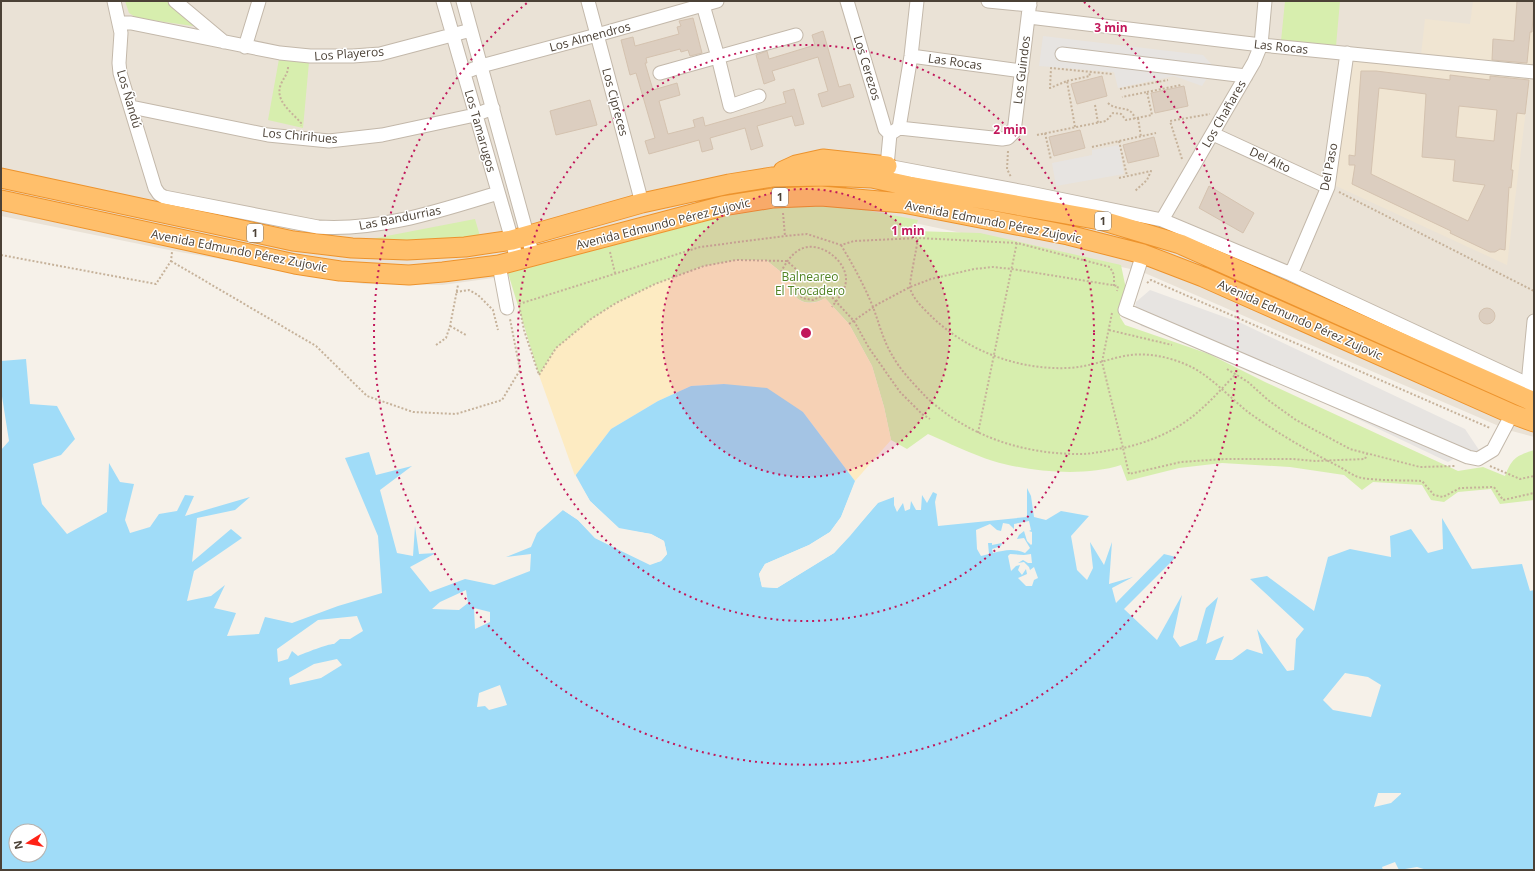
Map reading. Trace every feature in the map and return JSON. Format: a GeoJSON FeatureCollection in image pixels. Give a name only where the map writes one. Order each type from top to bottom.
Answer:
{"type":"FeatureCollection","features":[{"type":"Feature","properties":{"kind":"highway"},"geometry":{"type":"LineString","coordinates":[[772,177],[796,165],[823,159],[887,166]]}},
{"type":"Feature","properties":{"kind":"highway","name":"Avenida Edmundo Pérez Zujovic"},"geometry":{"type":"LineString","coordinates":[[1,178],[293,241],[352,248],[407,250],[465,247],[520,238],[642,203],[729,184],[772,177],[824,176],[872,178],[1100,220],[1180,244],[1532,391]]}},
{"type":"Feature","properties":{"kind":"highway","name":"Avenida Edmundo Pérez Zujovic"},"geometry":{"type":"LineString","coordinates":[[1,200],[294,264],[340,271],[409,274],[443,272],[499,265],[723,206],[773,198],[813,196],[903,203],[1068,235],[1141,260],[1210,280],[1512,414],[1534,422]]}},
{"type":"Feature","properties":{"kind":"highway"},"geometry":{"type":"LineString","coordinates":[[1141,260],[1148,249],[1157,246],[1200,261],[1215,259]]}},
{"type":"Feature","properties":{"kind":"street","name":"Los Ñandú"},"geometry":{"type":"LineString","coordinates":[[114,1],[121,33],[119,63],[120,74],[155,188],[159,194]]}},
{"type":"Feature","properties":{"kind":"street","name":"Los Playeros"},"geometry":{"type":"LineString","coordinates":[[175,1],[225,43]]}},
{"type":"Feature","properties":{"kind":"street"},"geometry":{"type":"LineString","coordinates":[[245,47],[259,1]]}},
{"type":"Feature","properties":{"kind":"street","name":"Los Tamarugos"},"geometry":{"type":"LineString","coordinates":[[443,1],[498,193],[520,238]]}},
{"type":"Feature","properties":{"kind":"street","name":"Los Tamarugos"},"geometry":{"type":"LineString","coordinates":[[463,1],[493,108],[525,259]]}},
{"type":"Feature","properties":{"kind":"street","name":"Los Cipreces"},"geometry":{"type":"LineString","coordinates":[[588,1],[642,203]]}},
{"type":"Feature","properties":{"kind":"street","name":"Los Almendros"},"geometry":{"type":"LineString","coordinates":[[463,74],[481,66],[717,1]]}},
{"type":"Feature","properties":{"kind":"street","name":"Los Cerezos"},"geometry":{"type":"LineString","coordinates":[[847,1],[885,129],[895,131]]}},
{"type":"Feature","properties":{"kind":"street"},"geometry":{"type":"LineString","coordinates":[[917,1],[911,56],[887,166],[1162,220],[1291,274],[1532,391],[1534,321]]}},
{"type":"Feature","properties":{"kind":"street"},"geometry":{"type":"LineString","coordinates":[[988,1],[1030,8]]}},
{"type":"Feature","properties":{"kind":"street","name":"Los Chañares"},"geometry":{"type":"LineString","coordinates":[[1162,220],[1254,62],[1261,45],[1265,1]]}},
{"type":"Feature","properties":{"kind":"street"},"geometry":{"type":"LineString","coordinates":[[703,5],[730,106],[759,96]]}},
{"type":"Feature","properties":{"kind":"street","name":"Las Rocas"},"geometry":{"type":"LineString","coordinates":[[1030,8],[1261,45],[1534,72]]}},
{"type":"Feature","properties":{"kind":"street","name":"Los Guindos"},"geometry":{"type":"LineString","coordinates":[[1008,138],[1014,132],[1030,8]]}},
{"type":"Feature","properties":{"kind":"street","name":"Los Playeros"},"geometry":{"type":"LineString","coordinates":[[120,23],[131,23],[245,47],[310,56],[353,56],[380,54],[471,30]]}},
{"type":"Feature","properties":{"kind":"street"},"geometry":{"type":"LineString","coordinates":[[660,73],[796,35]]}},
{"type":"Feature","properties":{"kind":"street","name":"Del Paso"},"geometry":{"type":"LineString","coordinates":[[1291,274],[1328,187],[1347,53]]}},
{"type":"Feature","properties":{"kind":"street"},"geometry":{"type":"LineString","coordinates":[[1062,54],[1246,76]]}},
{"type":"Feature","properties":{"kind":"street","name":"Las Rocas"},"geometry":{"type":"LineString","coordinates":[[911,56],[1022,71]]}},
{"type":"Feature","properties":{"kind":"street","name":"Los Chirihues"},"geometry":{"type":"LineString","coordinates":[[131,107],[268,135],[329,141],[382,135],[475,115],[493,108]]}},
{"type":"Feature","properties":{"kind":"street"},"geometry":{"type":"LineString","coordinates":[[895,131],[1002,139],[1008,138]]}},
{"type":"Feature","properties":{"kind":"street","name":"Del Alto"},"geometry":{"type":"LineString","coordinates":[[1213,134],[1328,187]]}},
{"type":"Feature","properties":{"kind":"street","name":"Las Bandurrias"},"geometry":{"type":"LineString","coordinates":[[159,194],[171,200],[318,227],[335,228],[376,225],[402,220],[437,212],[498,193]]}},
{"type":"Feature","properties":{"kind":"street"},"geometry":{"type":"LineString","coordinates":[[1141,260],[1125,310],[1468,457],[1478,459],[1493,450],[1512,414]]}},
{"type":"Feature","properties":{"kind":"street"},"geometry":{"type":"LineString","coordinates":[[499,265],[507,308]]}},
{"type":"Feature","properties":{"kind":"path"},"geometry":{"type":"LineString","coordinates":[[288,54],[288,74],[281,85],[279,95],[283,104],[301,123],[296,138]]}},
{"type":"Feature","properties":{"kind":"path"},"geometry":{"type":"LineString","coordinates":[[1089,72],[1090,76],[1067,81],[1050,88],[1051,68],[1112,74]]}},
{"type":"Feature","properties":{"kind":"path"},"geometry":{"type":"LineString","coordinates":[[1120,90],[1170,79]]}},
{"type":"Feature","properties":{"kind":"path"},"geometry":{"type":"LineString","coordinates":[[1166,80],[1167,88]]}},
{"type":"Feature","properties":{"kind":"path"},"geometry":{"type":"LineString","coordinates":[[1067,81],[1075,127]]}},
{"type":"Feature","properties":{"kind":"path"},"geometry":{"type":"LineString","coordinates":[[1122,97],[1181,84]]}},
{"type":"Feature","properties":{"kind":"path"},"geometry":{"type":"LineString","coordinates":[[1037,135],[1106,121],[1113,113],[1121,114],[1126,120],[1152,115],[1147,92]]}},
{"type":"Feature","properties":{"kind":"path"},"geometry":{"type":"LineString","coordinates":[[1108,103],[1115,108],[1130,110],[1136,118],[1141,137]]}},
{"type":"Feature","properties":{"kind":"path"},"geometry":{"type":"LineString","coordinates":[[1095,105],[1098,122]]}},
{"type":"Feature","properties":{"kind":"path"},"geometry":{"type":"LineString","coordinates":[[1187,177],[1170,121],[1225,113]]}},
{"type":"Feature","properties":{"kind":"path"},"geometry":{"type":"LineString","coordinates":[[1045,133],[1051,160]]}},
{"type":"Feature","properties":{"kind":"path"},"geometry":{"type":"LineString","coordinates":[[1092,147],[1156,133]]}},
{"type":"Feature","properties":{"kind":"path"},"geometry":{"type":"LineString","coordinates":[[1008,138],[1007,169],[1010,177],[1016,178]]}},
{"type":"Feature","properties":{"kind":"path"},"geometry":{"type":"LineString","coordinates":[[1119,141],[1127,176]]}},
{"type":"Feature","properties":{"kind":"path"},"geometry":{"type":"LineString","coordinates":[[1119,178],[1152,171],[1147,180],[1135,191]]}},
{"type":"Feature","properties":{"kind":"path"},"geometry":{"type":"LineString","coordinates":[[1328,187],[1534,291]]}},
{"type":"Feature","properties":{"kind":"path"},"geometry":{"type":"LineString","coordinates":[[783,206],[784,236]]}},
{"type":"Feature","properties":{"kind":"path"},"geometry":{"type":"LineString","coordinates":[[930,418],[922,414],[900,392],[869,348],[854,321],[828,293],[813,300],[802,298],[794,286],[797,270],[787,261],[736,260],[704,266],[655,284],[616,303],[591,319],[556,348],[539,375],[524,330],[518,304],[615,272],[700,247],[807,234],[841,245],[854,241],[918,238],[1017,243],[1110,267],[1114,275],[1114,286]]}},
{"type":"Feature","properties":{"kind":"path"},"geometry":{"type":"LineString","coordinates":[[978,433],[1012,269],[1017,236]]}},
{"type":"Feature","properties":{"kind":"path"},"geometry":{"type":"LineString","coordinates":[[918,238],[910,287],[925,310],[940,325],[973,348],[1025,365],[1048,368],[1069,368],[1136,354],[1154,355],[1172,359],[1186,364],[1199,372],[1248,411],[1287,439],[1361,478],[1422,481],[1434,495],[1443,497],[1460,488],[1494,487],[1503,500],[1534,493]]}},
{"type":"Feature","properties":{"kind":"path"},"geometry":{"type":"LineString","coordinates":[[841,245],[860,276],[884,340],[892,356],[904,372],[918,389],[940,409],[957,422],[990,439],[1016,447],[1053,453],[1085,454],[1123,448],[1155,439],[1180,424],[1198,412],[1236,374]]}},
{"type":"Feature","properties":{"kind":"path"},"geometry":{"type":"LineString","coordinates":[[781,272],[787,261],[801,249],[814,246],[830,253],[842,264],[846,279],[842,294],[832,307]]}},
{"type":"Feature","properties":{"kind":"path"},"geometry":{"type":"LineString","coordinates":[[609,247],[615,272]]}},
{"type":"Feature","properties":{"kind":"path"},"geometry":{"type":"LineString","coordinates":[[172,254],[179,255]]}},
{"type":"Feature","properties":{"kind":"path"},"geometry":{"type":"LineString","coordinates":[[1,255],[156,284],[171,261],[316,346],[367,396],[413,412],[456,414],[502,400],[520,370],[507,308]]}},
{"type":"Feature","properties":{"kind":"path"},"geometry":{"type":"LineString","coordinates":[[848,324],[910,287],[932,279],[974,269],[993,267],[1118,286],[1116,297]]}},
{"type":"Feature","properties":{"kind":"path"},"geometry":{"type":"LineString","coordinates":[[436,344],[446,338],[450,326],[459,279]]}},
{"type":"Feature","properties":{"kind":"path"},"geometry":{"type":"LineString","coordinates":[[1133,287],[1142,288],[1151,280],[1501,433]]}},
{"type":"Feature","properties":{"kind":"path"},"geometry":{"type":"LineString","coordinates":[[456,292],[469,290],[478,295],[494,310],[498,330]]}},
{"type":"Feature","properties":{"kind":"path"},"geometry":{"type":"LineString","coordinates":[[1113,310],[1102,362],[1129,474],[1181,462],[1224,459],[1293,459],[1327,461],[1365,459],[1367,454]]}},
{"type":"Feature","properties":{"kind":"path"},"geometry":{"type":"LineString","coordinates":[[450,326],[466,335]]}},
{"type":"Feature","properties":{"kind":"path"},"geometry":{"type":"LineString","coordinates":[[1109,330],[1174,345]]}},
{"type":"Feature","properties":{"kind":"path"},"geometry":{"type":"LineString","coordinates":[[1225,367],[1248,382],[1268,400],[1296,420],[1350,449],[1420,467],[1461,466]]}},
{"type":"Feature","properties":{"kind":"path"},"geometry":{"type":"LineString","coordinates":[[1484,464],[1520,479],[1534,476]]}},
{"type":"Feature","properties":{"kind":"shaded area"},"geometry":{"type":"Polygon","coordinates":[[[1,1],[1534,1],[1534,437],[1508,430],[1140,271],[820,203],[783,206],[725,215],[508,276],[442,285],[364,284],[174,251],[1,216],[1,1]]]}},
{"type":"Feature","properties":{"kind":"shaded area"},"geometry":{"type":"Polygon","coordinates":[[[1473,1],[1534,1],[1533,63],[1528,67],[1421,55],[1425,19],[1470,24],[1473,1]]]}},
{"type":"Feature","properties":{"kind":"shaded area"},"geometry":{"type":"Polygon","coordinates":[[[1043,36],[1203,55],[1214,67],[1202,86],[1174,76],[1118,88],[1114,72],[1039,66],[1043,36]]]}},
{"type":"Feature","properties":{"kind":"shaded area"},"geometry":{"type":"Polygon","coordinates":[[[1354,60],[1530,77],[1507,265],[1334,185],[1354,60]]]}},
{"type":"Feature","properties":{"kind":"shaded area"},"geometry":{"type":"Polygon","coordinates":[[[1119,145],[1124,174],[1056,186],[1052,163],[1092,155],[1092,150],[1119,145]]]}},
{"type":"Feature","properties":{"kind":"shaded area"},"geometry":{"type":"Polygon","coordinates":[[[1150,290],[1241,323],[1465,429],[1481,453],[1455,458],[1448,462],[1215,351],[1141,326],[1134,315],[1136,302],[1150,290]]]}},
{"type":"Feature","properties":{"kind":"green space"},"geometry":{"type":"Polygon","coordinates":[[[125,1],[167,1],[200,27],[137,18],[129,13],[125,1]]]}},
{"type":"Feature","properties":{"kind":"green space"},"geometry":{"type":"Polygon","coordinates":[[[1285,1],[1340,1],[1336,46],[1281,41],[1285,1]]]}},
{"type":"Feature","properties":{"kind":"green space"},"geometry":{"type":"Polygon","coordinates":[[[279,59],[309,62],[303,128],[268,120],[279,59]]]}},
{"type":"Feature","properties":{"kind":"green space"},"geometry":{"type":"Polygon","coordinates":[[[820,204],[860,209],[918,220],[914,231],[980,233],[1121,265],[1126,289],[1120,317],[1125,325],[1209,354],[1265,382],[1458,471],[1483,467],[1505,476],[1515,458],[1534,450],[1534,500],[1500,504],[1491,489],[1458,492],[1444,502],[1431,500],[1422,485],[1373,482],[1362,490],[1344,475],[1290,467],[1222,463],[1179,468],[1127,481],[1121,465],[1106,469],[1074,472],[1057,472],[1023,468],[993,461],[968,452],[928,434],[907,449],[891,440],[884,407],[872,366],[849,324],[825,298],[811,303],[798,299],[791,289],[791,275],[781,272],[766,260],[704,266],[681,275],[556,348],[539,375],[508,273],[725,216],[783,206],[820,204]]]}},
{"type":"Feature","properties":{"kind":"green space"},"geometry":{"type":"Polygon","coordinates":[[[475,219],[480,236],[420,241],[366,240],[475,219]]]}},
{"type":"Feature","properties":{"kind":"sand","name":"Balneareo El Trocadero"},"geometry":{"type":"Polygon","coordinates":[[[736,260],[766,260],[781,272],[791,275],[791,289],[798,299],[811,303],[821,301],[825,298],[849,324],[872,366],[884,407],[891,440],[855,481],[803,412],[725,384],[691,386],[658,401],[611,429],[575,476],[539,375],[556,348],[591,319],[616,303],[655,284],[704,266],[736,260]]]}},
{"type":"Feature","properties":{"kind":"water"},"geometry":{"type":"Polygon","coordinates":[[[26,359],[30,404],[57,406],[75,439],[61,455],[33,464],[42,504],[67,534],[107,512],[109,463],[120,482],[134,484],[125,520],[130,533],[150,527],[159,514],[177,511],[185,495],[194,496],[185,516],[250,497],[235,510],[197,518],[192,562],[231,529],[242,538],[194,571],[187,601],[211,596],[225,585],[214,608],[236,613],[227,636],[259,634],[265,617],[292,623],[338,606],[382,593],[378,536],[345,458],[369,452],[376,475],[412,466],[380,490],[397,553],[413,556],[415,526],[419,554],[436,553],[410,567],[430,592],[465,579],[494,585],[530,571],[531,554],[506,557],[531,547],[537,533],[563,510],[578,520],[595,538],[650,564],[661,561],[667,554],[664,541],[651,534],[619,529],[590,501],[575,476],[611,429],[658,401],[691,386],[724,384],[767,388],[803,412],[855,481],[841,517],[830,532],[809,545],[765,564],[759,574],[762,587],[777,588],[834,553],[878,503],[894,497],[894,505],[897,512],[903,503],[905,511],[910,509],[911,501],[916,510],[921,510],[922,495],[927,503],[933,492],[937,494],[935,502],[938,526],[1027,517],[1027,488],[1031,496],[1034,517],[1046,520],[1061,511],[1089,516],[1071,536],[1077,570],[1087,580],[1093,568],[1090,542],[1104,565],[1112,542],[1109,584],[1133,577],[1112,588],[1116,603],[1164,554],[1176,557],[1124,609],[1157,640],[1182,595],[1173,637],[1180,647],[1197,640],[1206,608],[1218,597],[1206,644],[1224,636],[1215,660],[1232,660],[1247,649],[1263,654],[1257,629],[1287,671],[1294,670],[1296,639],[1304,629],[1250,579],[1267,576],[1314,611],[1328,557],[1350,549],[1391,557],[1390,536],[1411,529],[1428,553],[1443,549],[1442,518],[1472,569],[1522,564],[1530,591],[1534,590],[1534,870],[1427,870],[1417,867],[1399,870],[1395,862],[1382,867],[1383,870],[1,870],[1,450],[9,441],[1,390],[1,361],[26,359]],[[1029,521],[1014,524],[1014,529],[1009,524],[1003,523],[1001,531],[997,530],[990,524],[976,530],[977,549],[981,556],[989,554],[988,543],[992,543],[992,545],[1002,543],[1001,546],[992,549],[993,553],[1017,550],[1025,553],[1030,548],[1024,538],[1017,539],[1024,531],[1027,541],[1031,545],[1032,544],[1032,532],[1029,531],[1031,530],[1029,521]],[[1010,554],[1008,556],[1011,571],[1016,566],[1020,565],[1018,570],[1022,575],[1026,569],[1027,574],[1018,578],[1026,586],[1032,586],[1034,580],[1038,578],[1034,567],[1030,570],[1024,562],[1018,563],[1023,560],[1028,563],[1032,563],[1031,554],[1010,554]],[[466,590],[440,602],[432,609],[459,610],[468,603],[466,590]],[[474,608],[475,629],[490,622],[490,612],[474,608]],[[357,616],[318,620],[277,649],[278,662],[288,659],[292,651],[298,656],[321,647],[334,644],[340,639],[350,639],[363,631],[357,616]],[[337,659],[314,664],[289,678],[290,685],[321,678],[342,665],[337,659]],[[1345,673],[1323,700],[1333,710],[1371,717],[1381,685],[1368,677],[1345,673]],[[500,685],[479,693],[477,707],[485,706],[489,710],[507,705],[500,685]],[[1378,793],[1374,807],[1391,803],[1401,793],[1378,793]]]}},
{"type":"Feature","properties":{"kind":"pier"},"geometry":{"type":"Polygon","coordinates":[[[575,474],[590,501],[619,528],[651,534],[664,541],[667,554],[661,561],[650,565],[595,538],[578,520],[563,510],[563,508],[579,519],[596,536],[650,562],[660,559],[665,553],[662,543],[650,536],[618,530],[589,502],[574,477],[575,474]]]}},
{"type":"Feature","properties":{"kind":"pier"},"geometry":{"type":"Polygon","coordinates":[[[856,480],[857,482],[843,518],[832,533],[810,547],[766,565],[761,575],[764,585],[776,586],[832,552],[877,501],[880,500],[850,536],[834,553],[777,588],[762,587],[759,574],[765,564],[809,545],[830,532],[841,517],[856,480]]]}},
{"type":"Feature","properties":{"kind":"building"},"geometry":{"type":"Polygon","coordinates":[[[1517,1],[1534,1],[1532,32],[1530,32],[1527,63],[1492,60],[1493,39],[1514,41],[1517,1]]]}},
{"type":"Feature","properties":{"kind":"building"},"geometry":{"type":"Polygon","coordinates":[[[693,18],[702,53],[690,56],[688,50],[681,52],[680,49],[646,58],[647,63],[645,63],[653,90],[677,83],[680,95],[659,101],[668,134],[695,127],[693,120],[703,117],[705,126],[786,103],[783,92],[794,89],[804,124],[795,126],[792,116],[757,126],[763,146],[751,150],[745,128],[710,138],[713,149],[702,152],[699,140],[649,154],[645,141],[655,138],[636,73],[630,75],[621,40],[633,37],[635,46],[679,34],[677,27],[681,26],[679,21],[693,18]]]}},
{"type":"Feature","properties":{"kind":"building"},"geometry":{"type":"Polygon","coordinates":[[[823,31],[839,87],[850,84],[854,97],[822,107],[818,94],[828,91],[818,57],[772,71],[775,80],[764,84],[756,55],[767,51],[769,59],[815,45],[812,35],[823,31]]]}},
{"type":"Feature","properties":{"kind":"building"},"geometry":{"type":"Polygon","coordinates":[[[1361,71],[1376,71],[1450,80],[1450,75],[1490,80],[1490,76],[1529,80],[1525,114],[1517,113],[1511,170],[1513,170],[1511,188],[1509,187],[1505,250],[1500,249],[1495,252],[1490,252],[1450,233],[1451,231],[1352,184],[1355,165],[1349,165],[1349,155],[1355,156],[1361,71]],[[1379,88],[1371,174],[1468,221],[1485,185],[1453,181],[1455,160],[1422,157],[1426,94],[1379,88]],[[1459,106],[1456,137],[1494,141],[1497,110],[1459,106]]]}},
{"type":"Feature","properties":{"kind":"building"},"geometry":{"type":"Polygon","coordinates":[[[1102,76],[1107,96],[1077,104],[1071,84],[1102,76]]]}},
{"type":"Feature","properties":{"kind":"building"},"geometry":{"type":"Polygon","coordinates":[[[1184,86],[1188,106],[1155,113],[1151,93],[1184,86]]]}},
{"type":"Feature","properties":{"kind":"building"},"geometry":{"type":"Polygon","coordinates":[[[590,100],[597,125],[556,135],[550,111],[590,100]]]}},
{"type":"Feature","properties":{"kind":"building"},"geometry":{"type":"Polygon","coordinates":[[[1080,130],[1085,148],[1054,156],[1049,137],[1080,130]]]}},
{"type":"Feature","properties":{"kind":"building"},"geometry":{"type":"Polygon","coordinates":[[[1154,137],[1159,156],[1128,163],[1123,145],[1154,137]]]}},
{"type":"Feature","properties":{"kind":"building"},"geometry":{"type":"Polygon","coordinates":[[[1209,186],[1254,213],[1243,233],[1199,208],[1209,186]]]}},
{"type":"Feature","properties":{"kind":"building"},"geometry":{"type":"Polygon","coordinates":[[[1484,308],[1490,308],[1495,313],[1493,322],[1490,324],[1484,324],[1479,319],[1479,313],[1484,308]]]}}]}
